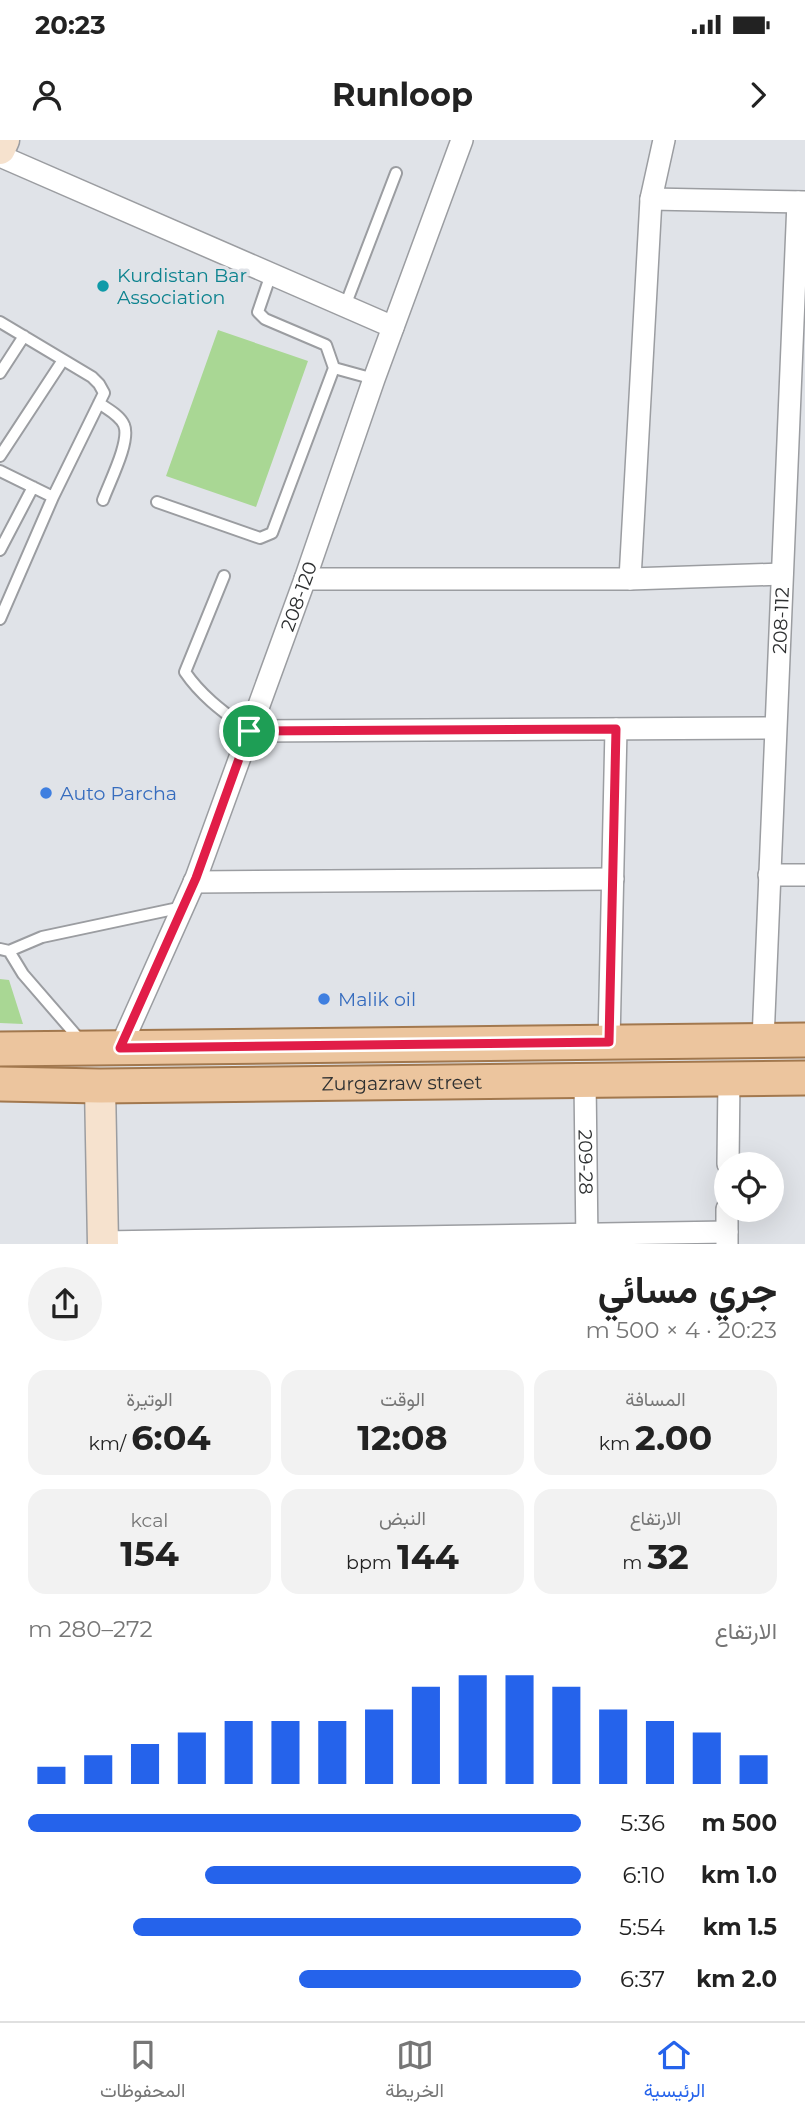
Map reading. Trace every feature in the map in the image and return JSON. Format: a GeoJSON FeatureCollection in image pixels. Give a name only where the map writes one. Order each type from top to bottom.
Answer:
{"type":"FeatureCollection","features":[{"type":"Feature","properties":{"kind":"main road","name":"Zurgazraw street"},"geometry":{"type":"LineString","coordinates":[[0,1049],[805,1040]]}},
{"type":"Feature","properties":{"kind":"main road","name":"Zurgazraw street"},"geometry":{"type":"LineString","coordinates":[[0,1084],[100,1086],[805,1078]]}},
{"type":"Feature","properties":{"kind":"street"},"geometry":{"type":"LineString","coordinates":[[0,149],[4,140]]}},
{"type":"Feature","properties":{"kind":"street","name":"208-120"},"geometry":{"type":"LineString","coordinates":[[120,1048],[194,882],[305,579],[374,379],[463,140]]}},
{"type":"Feature","properties":{"kind":"street"},"geometry":{"type":"LineString","coordinates":[[630,579],[650,199],[664,140]]}},
{"type":"Feature","properties":{"kind":"street"},"geometry":{"type":"LineString","coordinates":[[0,156],[393,327]]}},
{"type":"Feature","properties":{"kind":"street"},"geometry":{"type":"LineString","coordinates":[[650,199],[801,202]]}},
{"type":"Feature","properties":{"kind":"street","name":"208-112"},"geometry":{"type":"LineString","coordinates":[[762,1040],[782,574],[798,360],[801,202]]}},
{"type":"Feature","properties":{"kind":"street"},"geometry":{"type":"LineString","coordinates":[[305,579],[630,579],[782,574]]}},
{"type":"Feature","properties":{"kind":"street"},"geometry":{"type":"LineString","coordinates":[[249,731],[775,728]]}},
{"type":"Feature","properties":{"kind":"street"},"geometry":{"type":"LineString","coordinates":[[609,1042],[616,729]]}},
{"type":"Feature","properties":{"kind":"street"},"geometry":{"type":"LineString","coordinates":[[769,875],[805,875]]}},
{"type":"Feature","properties":{"kind":"street"},"geometry":{"type":"LineString","coordinates":[[194,882],[613,879]]}},
{"type":"Feature","properties":{"kind":"street"},"geometry":{"type":"LineString","coordinates":[[728,1152],[729,1079]]}},
{"type":"Feature","properties":{"kind":"street","name":"209-28"},"geometry":{"type":"LineString","coordinates":[[585,1080],[587,1239]]}},
{"type":"Feature","properties":{"kind":"street"},"geometry":{"type":"LineString","coordinates":[[100,1086],[103,1243],[727,1238]]}},
{"type":"Feature","properties":{"kind":"lane"},"geometry":{"type":"LineString","coordinates":[[345,306],[396,173]]}},
{"type":"Feature","properties":{"kind":"lane"},"geometry":{"type":"LineString","coordinates":[[158,502],[260,538],[272,533],[334,368],[326,345],[265,319],[258,312],[271,274]]}},
{"type":"Feature","properties":{"kind":"lane"},"geometry":{"type":"LineString","coordinates":[[0,322],[92,377],[104,393],[53,497],[0,619]]}},
{"type":"Feature","properties":{"kind":"lane"},"geometry":{"type":"LineString","coordinates":[[0,373],[24,336]]}},
{"type":"Feature","properties":{"kind":"lane"},"geometry":{"type":"LineString","coordinates":[[0,456],[63,359]]}},
{"type":"Feature","properties":{"kind":"lane"},"geometry":{"type":"LineString","coordinates":[[334,368],[374,379]]}},
{"type":"Feature","properties":{"kind":"lane"},"geometry":{"type":"LineString","coordinates":[[99,403],[120,418],[125,427],[126,439],[103,500]]}},
{"type":"Feature","properties":{"kind":"lane"},"geometry":{"type":"LineString","coordinates":[[0,471],[53,497]]}},
{"type":"Feature","properties":{"kind":"lane"},"geometry":{"type":"LineString","coordinates":[[0,550],[33,487]]}},
{"type":"Feature","properties":{"kind":"lane"},"geometry":{"type":"LineString","coordinates":[[224,576],[185,672],[194,686],[215,706],[249,731]]}},
{"type":"Feature","properties":{"kind":"lane"},"geometry":{"type":"LineString","coordinates":[[87,1048],[4,950],[42,937],[183,907]]}},
{"type":"Feature","properties":{"kind":"green space"},"geometry":{"type":"Polygon","coordinates":[[[218,330],[308,361],[256,507],[166,476],[218,330]]]}},
{"type":"Feature","properties":{"kind":"green space"},"geometry":{"type":"Polygon","coordinates":[[[0,979],[9,980],[23,1024],[0,1023],[0,979]]]}},
{"type":"Feature","properties":{"kind":"place","name":"Kurdistan Bar Association"},"geometry":{"type":"Point","coordinates":[103,286]}},
{"type":"Feature","properties":{"kind":"place","name":"Auto Parcha"},"geometry":{"type":"Point","coordinates":[46,793]}},
{"type":"Feature","properties":{"kind":"place","name":"Malik oil"},"geometry":{"type":"Point","coordinates":[324,999]}},
{"type":"Feature","properties":{"kind":"route"},"geometry":{"type":"LineString","coordinates":[[616,729],[609,1042],[120,1048],[196,878],[249,731],[616,729]]}}]}
